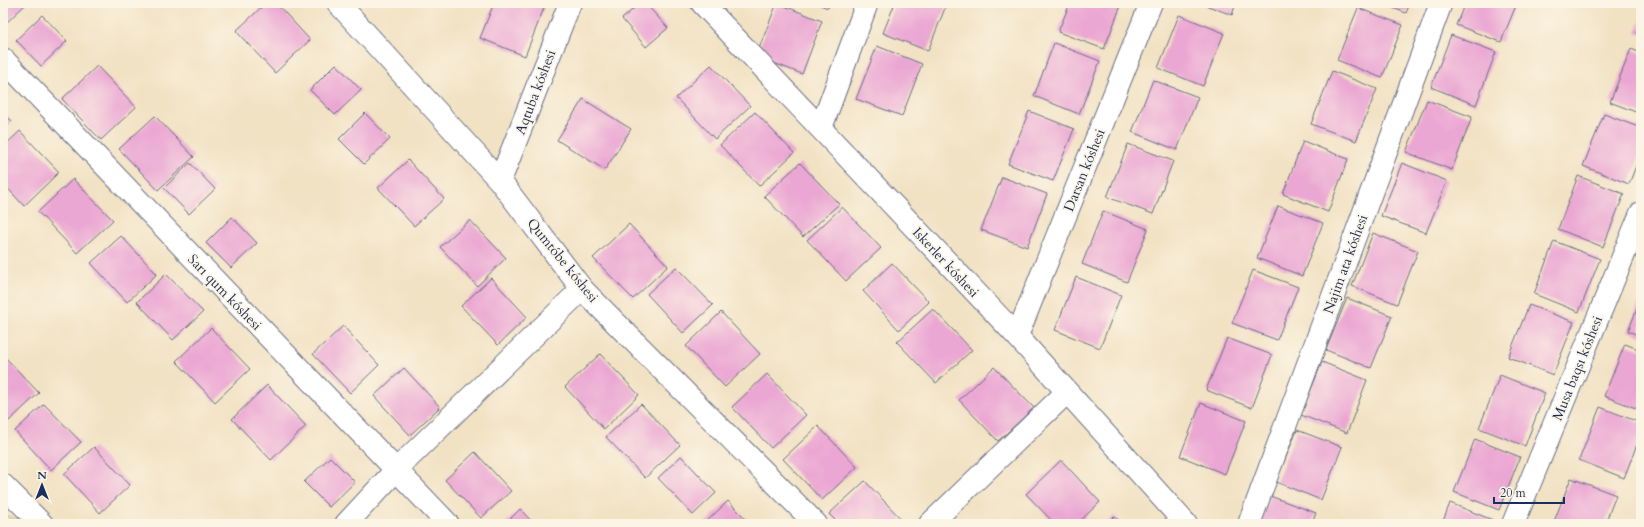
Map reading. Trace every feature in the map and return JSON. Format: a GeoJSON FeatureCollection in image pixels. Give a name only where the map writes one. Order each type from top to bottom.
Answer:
{"type":"FeatureCollection","features":[{"type":"Feature","properties":{"kind":"street","name":"Qumtóbe kóshesi"},"geometry":{"type":"LineString","coordinates":[[338,3],[500,181],[582,289],[816,524]]}},
{"type":"Feature","properties":{"kind":"street","name":"Aqtuba kóshesi"},"geometry":{"type":"LineString","coordinates":[[500,181],[570,3]]}},
{"type":"Feature","properties":{"kind":"street","name":"Iskerler kóshesi"},"geometry":{"type":"LineString","coordinates":[[702,3],[1017,336],[1186,524]]}},
{"type":"Feature","properties":{"kind":"street"},"geometry":{"type":"LineString","coordinates":[[821,128],[866,3]]}},
{"type":"Feature","properties":{"kind":"street","name":"Darsan kóshesi"},"geometry":{"type":"LineString","coordinates":[[1017,336],[1150,3]]}},
{"type":"Feature","properties":{"kind":"street","name":"Najim ata kóshesi"},"geometry":{"type":"LineString","coordinates":[[1249,524],[1441,3]]}},
{"type":"Feature","properties":{"kind":"street","name":"Sarı qum kóshesi"},"geometry":{"type":"LineString","coordinates":[[3,59],[448,524]]}},
{"type":"Feature","properties":{"kind":"street","name":"Musa baqsı kóshesi"},"geometry":{"type":"LineString","coordinates":[[1513,524],[1641,212]]}},
{"type":"Feature","properties":{"kind":"street"},"geometry":{"type":"LineString","coordinates":[[346,524],[396,470],[582,289]]}},
{"type":"Feature","properties":{"kind":"street"},"geometry":{"type":"LineString","coordinates":[[930,524],[1067,392]]}},
{"type":"Feature","properties":{"kind":"street"},"geometry":{"type":"LineString","coordinates":[[3,485],[42,524]]}},
{"type":"Feature","properties":{"kind":"sand"},"geometry":{"type":"Polygon","coordinates":[[[3,515],[32,524],[3,524],[3,515]]]}},
{"type":"Feature","properties":{"kind":"building"},"geometry":{"type":"Polygon","coordinates":[[[3,3],[27,3],[3,26],[3,3]]]}},
{"type":"Feature","properties":{"kind":"building"},"geometry":{"type":"Polygon","coordinates":[[[266,3],[276,3],[310,40],[275,73],[236,31],[266,3]]]}},
{"type":"Feature","properties":{"kind":"building"},"geometry":{"type":"Polygon","coordinates":[[[494,3],[546,3],[525,56],[480,38],[494,3]]]}},
{"type":"Feature","properties":{"kind":"building"},"geometry":{"type":"Polygon","coordinates":[[[640,3],[645,3],[668,28],[646,47],[622,19],[640,3]]]}},
{"type":"Feature","properties":{"kind":"building"},"geometry":{"type":"Polygon","coordinates":[[[777,3],[822,21],[802,74],[756,56],[777,3]]]}},
{"type":"Feature","properties":{"kind":"building"},"geometry":{"type":"Polygon","coordinates":[[[815,3],[830,3],[828,8],[815,3]]]}},
{"type":"Feature","properties":{"kind":"building"},"geometry":{"type":"Polygon","coordinates":[[[895,3],[947,3],[928,51],[883,33],[895,3]]]}},
{"type":"Feature","properties":{"kind":"building"},"geometry":{"type":"Polygon","coordinates":[[[1070,3],[1122,3],[1104,49],[1058,32],[1070,3]]]}},
{"type":"Feature","properties":{"kind":"building"},"geometry":{"type":"Polygon","coordinates":[[[1200,3],[1236,3],[1232,15],[1200,3]]]}},
{"type":"Feature","properties":{"kind":"building"},"geometry":{"type":"Polygon","coordinates":[[[1380,3],[1410,3],[1406,13],[1380,3]]]}},
{"type":"Feature","properties":{"kind":"building"},"geometry":{"type":"Polygon","coordinates":[[[1465,3],[1517,3],[1501,42],[1456,25],[1465,3]]]}},
{"type":"Feature","properties":{"kind":"building"},"geometry":{"type":"Polygon","coordinates":[[[1358,8],[1403,25],[1382,78],[1337,60],[1358,8]]]}},
{"type":"Feature","properties":{"kind":"building"},"geometry":{"type":"Polygon","coordinates":[[[42,15],[67,41],[41,66],[16,40],[42,15]]]}},
{"type":"Feature","properties":{"kind":"building"},"geometry":{"type":"Polygon","coordinates":[[[1179,15],[1224,33],[1203,86],[1158,68],[1179,15]]]}},
{"type":"Feature","properties":{"kind":"building"},"geometry":{"type":"Polygon","coordinates":[[[1641,19],[1641,35],[1636,33],[1641,19]]]}},
{"type":"Feature","properties":{"kind":"building"},"geometry":{"type":"Polygon","coordinates":[[[1451,35],[1496,52],[1476,105],[1431,87],[1451,35]]]}},
{"type":"Feature","properties":{"kind":"building"},"geometry":{"type":"Polygon","coordinates":[[[1054,43],[1100,61],[1079,114],[1034,96],[1054,43]]]}},
{"type":"Feature","properties":{"kind":"building"},"geometry":{"type":"Polygon","coordinates":[[[877,46],[922,64],[902,116],[856,99],[877,46]]]}},
{"type":"Feature","properties":{"kind":"building"},"geometry":{"type":"Polygon","coordinates":[[[1631,49],[1641,53],[1641,114],[1610,102],[1631,49]]]}},
{"type":"Feature","properties":{"kind":"building"},"geometry":{"type":"Polygon","coordinates":[[[336,64],[361,90],[335,115],[310,90],[336,64]]]}},
{"type":"Feature","properties":{"kind":"building"},"geometry":{"type":"Polygon","coordinates":[[[711,65],[750,106],[715,139],[676,98],[711,65]]]}},
{"type":"Feature","properties":{"kind":"building"},"geometry":{"type":"Polygon","coordinates":[[[97,66],[136,107],[101,140],[62,99],[97,66]]]}},
{"type":"Feature","properties":{"kind":"building"},"geometry":{"type":"Polygon","coordinates":[[[1332,71],[1377,89],[1356,141],[1311,124],[1332,71]]]}},
{"type":"Feature","properties":{"kind":"building"},"geometry":{"type":"Polygon","coordinates":[[[1153,80],[1198,97],[1177,150],[1132,132],[1153,80]]]}},
{"type":"Feature","properties":{"kind":"building"},"geometry":{"type":"Polygon","coordinates":[[[583,99],[631,129],[605,170],[557,140],[583,99]]]}},
{"type":"Feature","properties":{"kind":"building"},"geometry":{"type":"Polygon","coordinates":[[[1427,100],[1472,117],[1452,170],[1406,152],[1427,100]]]}},
{"type":"Feature","properties":{"kind":"building"},"geometry":{"type":"Polygon","coordinates":[[[1029,111],[1074,129],[1053,181],[1008,164],[1029,111]]]}},
{"type":"Feature","properties":{"kind":"building"},"geometry":{"type":"Polygon","coordinates":[[[755,112],[794,153],[759,186],[720,145],[755,112]]]}},
{"type":"Feature","properties":{"kind":"building"},"geometry":{"type":"Polygon","coordinates":[[[3,113],[12,121],[3,130],[3,113]]]}},
{"type":"Feature","properties":{"kind":"building"},"geometry":{"type":"Polygon","coordinates":[[[365,113],[390,139],[364,164],[339,139],[365,113]]]}},
{"type":"Feature","properties":{"kind":"building"},"geometry":{"type":"Polygon","coordinates":[[[1604,114],[1641,128],[1641,153],[1629,184],[1583,166],[1604,114]]]}},
{"type":"Feature","properties":{"kind":"building"},"geometry":{"type":"Polygon","coordinates":[[[155,116],[194,157],[158,190],[119,149],[155,116]]]}},
{"type":"Feature","properties":{"kind":"building"},"geometry":{"type":"Polygon","coordinates":[[[20,131],[59,172],[24,206],[3,183],[3,147],[20,131]]]}},
{"type":"Feature","properties":{"kind":"building"},"geometry":{"type":"Polygon","coordinates":[[[1303,141],[1348,159],[1328,212],[1283,194],[1303,141]]]}},
{"type":"Feature","properties":{"kind":"building"},"geometry":{"type":"Polygon","coordinates":[[[1128,144],[1173,161],[1153,214],[1107,197],[1128,144]]]}},
{"type":"Feature","properties":{"kind":"building"},"geometry":{"type":"Polygon","coordinates":[[[408,160],[444,199],[414,226],[378,188],[408,160]]]}},
{"type":"Feature","properties":{"kind":"building"},"geometry":{"type":"Polygon","coordinates":[[[190,163],[215,189],[189,214],[164,188],[190,163]]]}},
{"type":"Feature","properties":{"kind":"building"},"geometry":{"type":"Polygon","coordinates":[[[800,163],[839,204],[803,237],[764,196],[800,163]]]}},
{"type":"Feature","properties":{"kind":"building"},"geometry":{"type":"Polygon","coordinates":[[[1402,163],[1447,181],[1426,233],[1381,216],[1402,163]]]}},
{"type":"Feature","properties":{"kind":"building"},"geometry":{"type":"Polygon","coordinates":[[[1578,176],[1624,194],[1603,247],[1558,229],[1578,176]]]}},
{"type":"Feature","properties":{"kind":"building"},"geometry":{"type":"Polygon","coordinates":[[[1002,177],[1047,194],[1027,247],[981,230],[1002,177]]]}},
{"type":"Feature","properties":{"kind":"building"},"geometry":{"type":"Polygon","coordinates":[[[73,179],[113,220],[77,253],[38,212],[73,179]]]}},
{"type":"Feature","properties":{"kind":"building"},"geometry":{"type":"Polygon","coordinates":[[[1278,206],[1323,223],[1302,276],[1257,258],[1278,206]]]}},
{"type":"Feature","properties":{"kind":"building"},"geometry":{"type":"Polygon","coordinates":[[[842,207],[881,248],[846,281],[807,240],[842,207]]]}},
{"type":"Feature","properties":{"kind":"building"},"geometry":{"type":"Polygon","coordinates":[[[1103,211],[1148,229],[1127,282],[1082,264],[1103,211]]]}},
{"type":"Feature","properties":{"kind":"building"},"geometry":{"type":"Polygon","coordinates":[[[232,217],[257,243],[231,268],[206,243],[232,217]]]}},
{"type":"Feature","properties":{"kind":"building"},"geometry":{"type":"Polygon","coordinates":[[[470,220],[506,258],[477,286],[440,247],[470,220]]]}},
{"type":"Feature","properties":{"kind":"building"},"geometry":{"type":"Polygon","coordinates":[[[629,224],[668,266],[633,299],[593,258],[629,224]]]}},
{"type":"Feature","properties":{"kind":"building"},"geometry":{"type":"Polygon","coordinates":[[[1373,233],[1418,251],[1397,304],[1352,286],[1373,233]]]}},
{"type":"Feature","properties":{"kind":"building"},"geometry":{"type":"Polygon","coordinates":[[[121,236],[157,274],[127,302],[91,263],[121,236]]]}},
{"type":"Feature","properties":{"kind":"building"},"geometry":{"type":"Polygon","coordinates":[[[1554,241],[1600,259],[1579,312],[1534,294],[1554,241]]]}},
{"type":"Feature","properties":{"kind":"building"},"geometry":{"type":"Polygon","coordinates":[[[892,263],[929,302],[899,330],[863,291],[892,263]]]}},
{"type":"Feature","properties":{"kind":"building"},"geometry":{"type":"Polygon","coordinates":[[[676,267],[713,305],[683,333],[647,294],[676,267]]]}},
{"type":"Feature","properties":{"kind":"building"},"geometry":{"type":"Polygon","coordinates":[[[1253,270],[1298,287],[1277,340],[1232,323],[1253,270]]]}},
{"type":"Feature","properties":{"kind":"building"},"geometry":{"type":"Polygon","coordinates":[[[166,274],[203,312],[173,340],[137,302],[166,274]]]}},
{"type":"Feature","properties":{"kind":"building"},"geometry":{"type":"Polygon","coordinates":[[[1076,277],[1121,295],[1100,348],[1055,330],[1076,277]]]}},
{"type":"Feature","properties":{"kind":"building"},"geometry":{"type":"Polygon","coordinates":[[[491,278],[527,317],[498,345],[461,306],[491,278]]]}},
{"type":"Feature","properties":{"kind":"building"},"geometry":{"type":"Polygon","coordinates":[[[1347,298],[1392,316],[1371,368],[1326,350],[1347,298]]]}},
{"type":"Feature","properties":{"kind":"building"},"geometry":{"type":"Polygon","coordinates":[[[1641,299],[1641,336],[1628,331],[1641,299]]]}},
{"type":"Feature","properties":{"kind":"building"},"geometry":{"type":"Polygon","coordinates":[[[1529,305],[1574,322],[1553,375],[1508,357],[1529,305]]]}},
{"type":"Feature","properties":{"kind":"building"},"geometry":{"type":"Polygon","coordinates":[[[933,309],[972,350],[936,383],[897,342],[933,309]]]}},
{"type":"Feature","properties":{"kind":"building"},"geometry":{"type":"Polygon","coordinates":[[[721,312],[760,354],[725,387],[686,346],[721,312]]]}},
{"type":"Feature","properties":{"kind":"building"},"geometry":{"type":"Polygon","coordinates":[[[343,326],[379,365],[350,393],[313,354],[343,326]]]}},
{"type":"Feature","properties":{"kind":"building"},"geometry":{"type":"Polygon","coordinates":[[[211,328],[250,369],[215,402],[176,361],[211,328]]]}},
{"type":"Feature","properties":{"kind":"building"},"geometry":{"type":"Polygon","coordinates":[[[1227,338],[1272,355],[1252,408],[1206,390],[1227,338]]]}},
{"type":"Feature","properties":{"kind":"building"},"geometry":{"type":"Polygon","coordinates":[[[1625,344],[1641,350],[1641,410],[1604,396],[1625,344]]]}},
{"type":"Feature","properties":{"kind":"building"},"geometry":{"type":"Polygon","coordinates":[[[600,354],[639,395],[604,429],[565,387],[600,354]]]}},
{"type":"Feature","properties":{"kind":"building"},"geometry":{"type":"Polygon","coordinates":[[[3,355],[39,393],[9,421],[3,414],[3,355]]]}},
{"type":"Feature","properties":{"kind":"building"},"geometry":{"type":"Polygon","coordinates":[[[1322,362],[1367,380],[1347,433],[1301,415],[1322,362]]]}},
{"type":"Feature","properties":{"kind":"building"},"geometry":{"type":"Polygon","coordinates":[[[994,367],[1034,408],[998,441],[959,400],[994,367]]]}},
{"type":"Feature","properties":{"kind":"building"},"geometry":{"type":"Polygon","coordinates":[[[404,368],[440,407],[410,435],[374,396],[404,368]]]}},
{"type":"Feature","properties":{"kind":"building"},"geometry":{"type":"Polygon","coordinates":[[[767,374],[806,415],[771,448],[732,407],[767,374]]]}},
{"type":"Feature","properties":{"kind":"building"},"geometry":{"type":"Polygon","coordinates":[[[1500,375],[1545,393],[1525,446],[1479,428],[1500,375]]]}},
{"type":"Feature","properties":{"kind":"building"},"geometry":{"type":"Polygon","coordinates":[[[267,385],[306,426],[271,460],[232,419],[267,385]]]}},
{"type":"Feature","properties":{"kind":"building"},"geometry":{"type":"Polygon","coordinates":[[[1201,403],[1246,421],[1225,474],[1180,456],[1201,403]]]}},
{"type":"Feature","properties":{"kind":"building"},"geometry":{"type":"Polygon","coordinates":[[[44,404],[81,442],[51,470],[15,431],[44,404]]]}},
{"type":"Feature","properties":{"kind":"building"},"geometry":{"type":"Polygon","coordinates":[[[641,404],[680,445],[645,478],[606,437],[641,404]]]}},
{"type":"Feature","properties":{"kind":"building"},"geometry":{"type":"Polygon","coordinates":[[[1600,407],[1641,423],[1641,434],[1624,478],[1579,460],[1600,407]]]}},
{"type":"Feature","properties":{"kind":"building"},"geometry":{"type":"Polygon","coordinates":[[[818,426],[857,467],[822,500],[783,459],[818,426]]]}},
{"type":"Feature","properties":{"kind":"building"},"geometry":{"type":"Polygon","coordinates":[[[1297,430],[1342,447],[1321,500],[1276,482],[1297,430]]]}},
{"type":"Feature","properties":{"kind":"building"},"geometry":{"type":"Polygon","coordinates":[[[1475,439],[1520,457],[1499,510],[1454,492],[1475,439]]]}},
{"type":"Feature","properties":{"kind":"building"},"geometry":{"type":"Polygon","coordinates":[[[94,447],[130,485],[100,513],[64,474],[94,447]]]}},
{"type":"Feature","properties":{"kind":"building"},"geometry":{"type":"Polygon","coordinates":[[[475,452],[511,491],[481,518],[445,480],[475,452]]]}},
{"type":"Feature","properties":{"kind":"building"},"geometry":{"type":"Polygon","coordinates":[[[681,456],[716,493],[693,515],[658,478],[681,456]]]}},
{"type":"Feature","properties":{"kind":"building"},"geometry":{"type":"Polygon","coordinates":[[[330,457],[355,482],[329,507],[304,482],[330,457]]]}},
{"type":"Feature","properties":{"kind":"building"},"geometry":{"type":"Polygon","coordinates":[[[1061,460],[1100,502],[1077,524],[1055,524],[1026,494],[1061,460]]]}},
{"type":"Feature","properties":{"kind":"building"},"geometry":{"type":"Polygon","coordinates":[[[1571,478],[1616,495],[1605,524],[1553,524],[1571,478]]]}},
{"type":"Feature","properties":{"kind":"building"},"geometry":{"type":"Polygon","coordinates":[[[865,481],[904,522],[902,524],[839,524],[829,514],[865,481]]]}},
{"type":"Feature","properties":{"kind":"building"},"geometry":{"type":"Polygon","coordinates":[[[1270,496],[1316,513],[1311,524],[1259,524],[1270,496]]]}},
{"type":"Feature","properties":{"kind":"building"},"geometry":{"type":"Polygon","coordinates":[[[728,501],[751,524],[705,523],[728,501]]]}},
{"type":"Feature","properties":{"kind":"building"},"geometry":{"type":"Polygon","coordinates":[[[1450,503],[1495,521],[1494,524],[1442,524],[1450,503]]]}},
{"type":"Feature","properties":{"kind":"building"},"geometry":{"type":"Polygon","coordinates":[[[520,509],[534,524],[505,524],[520,509]]]}},
{"type":"Feature","properties":{"kind":"building"},"geometry":{"type":"Polygon","coordinates":[[[1114,516],[1122,524],[1106,524],[1114,516]]]}}]}
